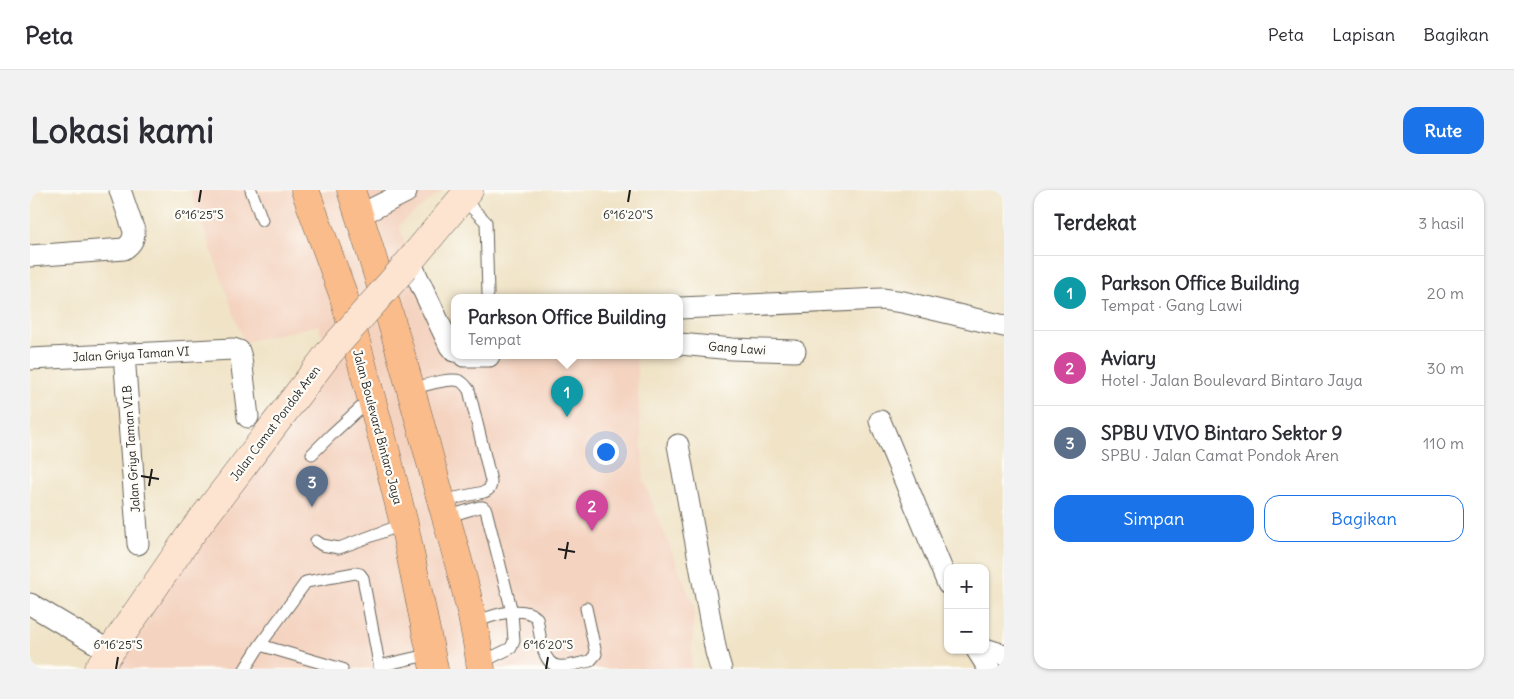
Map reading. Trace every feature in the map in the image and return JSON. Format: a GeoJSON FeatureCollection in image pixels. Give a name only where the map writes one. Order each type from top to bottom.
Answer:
{"type":"FeatureCollection","features":[{"type":"Feature","properties":{"kind":"main road","name":"Jalan Boulevard Bintaro Jaya"},"geometry":{"type":"LineString","coordinates":[[305,190],[343,294],[404,524],[433,665]]}},
{"type":"Feature","properties":{"kind":"main road","name":"Jalan Camat Pondok Aren"},"geometry":{"type":"LineString","coordinates":[[104,660],[188,538],[329,353],[407,265],[466,194]]}},
{"type":"Feature","properties":{"kind":"main road"},"geometry":{"type":"LineString","coordinates":[[355,202],[411,389],[444,509],[473,622],[481,666]]}},
{"type":"Feature","properties":{"kind":"street"},"geometry":{"type":"LineString","coordinates":[[30,256],[124,250],[131,244],[134,238],[134,231],[120,190]]}},
{"type":"Feature","properties":{"kind":"street"},"geometry":{"type":"LineString","coordinates":[[355,202],[406,192],[406,190]]}},
{"type":"Feature","properties":{"kind":"street"},"geometry":{"type":"LineString","coordinates":[[407,265],[451,347]]}},
{"type":"Feature","properties":{"kind":"street"},"geometry":{"type":"LineString","coordinates":[[683,308],[882,300],[903,302],[1004,326]]}},
{"type":"Feature","properties":{"kind":"street","name":"Gang Lawi"},"geometry":{"type":"LineString","coordinates":[[683,344],[732,349],[795,351]]}},
{"type":"Feature","properties":{"kind":"street","name":"Jalan Griya Taman VI"},"geometry":{"type":"LineString","coordinates":[[30,359],[239,350],[248,418]]}},
{"type":"Feature","properties":{"kind":"street","name":"Jalan Griya Taman VI.B"},"geometry":{"type":"LineString","coordinates":[[124,354],[138,544]]}},
{"type":"Feature","properties":{"kind":"street"},"geometry":{"type":"LineString","coordinates":[[880,421],[944,574]]}},
{"type":"Feature","properties":{"kind":"street"},"geometry":{"type":"LineString","coordinates":[[678,445],[696,551],[716,652],[722,669]]}},
{"type":"Feature","properties":{"kind":"street"},"geometry":{"type":"LineString","coordinates":[[30,604],[104,660]]}},
{"type":"Feature","properties":{"kind":"street"},"geometry":{"type":"LineString","coordinates":[[989,650],[1004,655]]}},
{"type":"Feature","properties":{"kind":"street"},"geometry":{"type":"LineString","coordinates":[[980,654],[990,669]]}},
{"type":"Feature","properties":{"kind":"lane"},"geometry":{"type":"LineString","coordinates":[[251,190],[262,220]]}},
{"type":"Feature","properties":{"kind":"lane"},"geometry":{"type":"LineString","coordinates":[[466,194],[486,222],[488,294]]}},
{"type":"Feature","properties":{"kind":"lane"},"geometry":{"type":"LineString","coordinates":[[411,389],[457,380],[463,383],[469,390],[491,487],[488,491],[444,509]]}},
{"type":"Feature","properties":{"kind":"lane"},"geometry":{"type":"LineString","coordinates":[[312,454],[370,399]]}},
{"type":"Feature","properties":{"kind":"lane"},"geometry":{"type":"LineString","coordinates":[[444,509],[483,507],[486,510],[512,612],[514,641],[511,648],[481,666]]}},
{"type":"Feature","properties":{"kind":"lane"},"geometry":{"type":"LineString","coordinates":[[316,541],[335,549],[404,524]]}},
{"type":"Feature","properties":{"kind":"lane"},"geometry":{"type":"LineString","coordinates":[[245,669],[306,582],[355,572],[360,574],[362,578],[379,667],[433,665]]}},
{"type":"Feature","properties":{"kind":"lane"},"geometry":{"type":"LineString","coordinates":[[473,622],[512,612],[526,611],[537,618],[545,656],[558,666],[590,661],[596,654],[586,608]]}},
{"type":"Feature","properties":{"kind":"lane"},"geometry":{"type":"LineString","coordinates":[[260,645],[342,669]]}},
{"type":"Feature","properties":{"kind":"shaded area"},"geometry":{"type":"Polygon","coordinates":[[[190,190],[443,190],[399,225],[439,351],[451,357],[451,359],[465,364],[503,359],[636,359],[644,482],[694,607],[691,669],[112,669],[327,355],[319,325],[244,342],[190,190]]]}},
{"type":"Feature","properties":{"kind":"place","name":"Parkson Office Building"},"geometry":{"type":"Point","coordinates":[567,417]}},
{"type":"Feature","properties":{"kind":"place","name":"SPBU VIVO Bintaro Sektor 9"},"geometry":{"type":"Point","coordinates":[312,507]}},
{"type":"Feature","properties":{"kind":"place","name":"Aviary"},"geometry":{"type":"Point","coordinates":[592,531]}}]}
